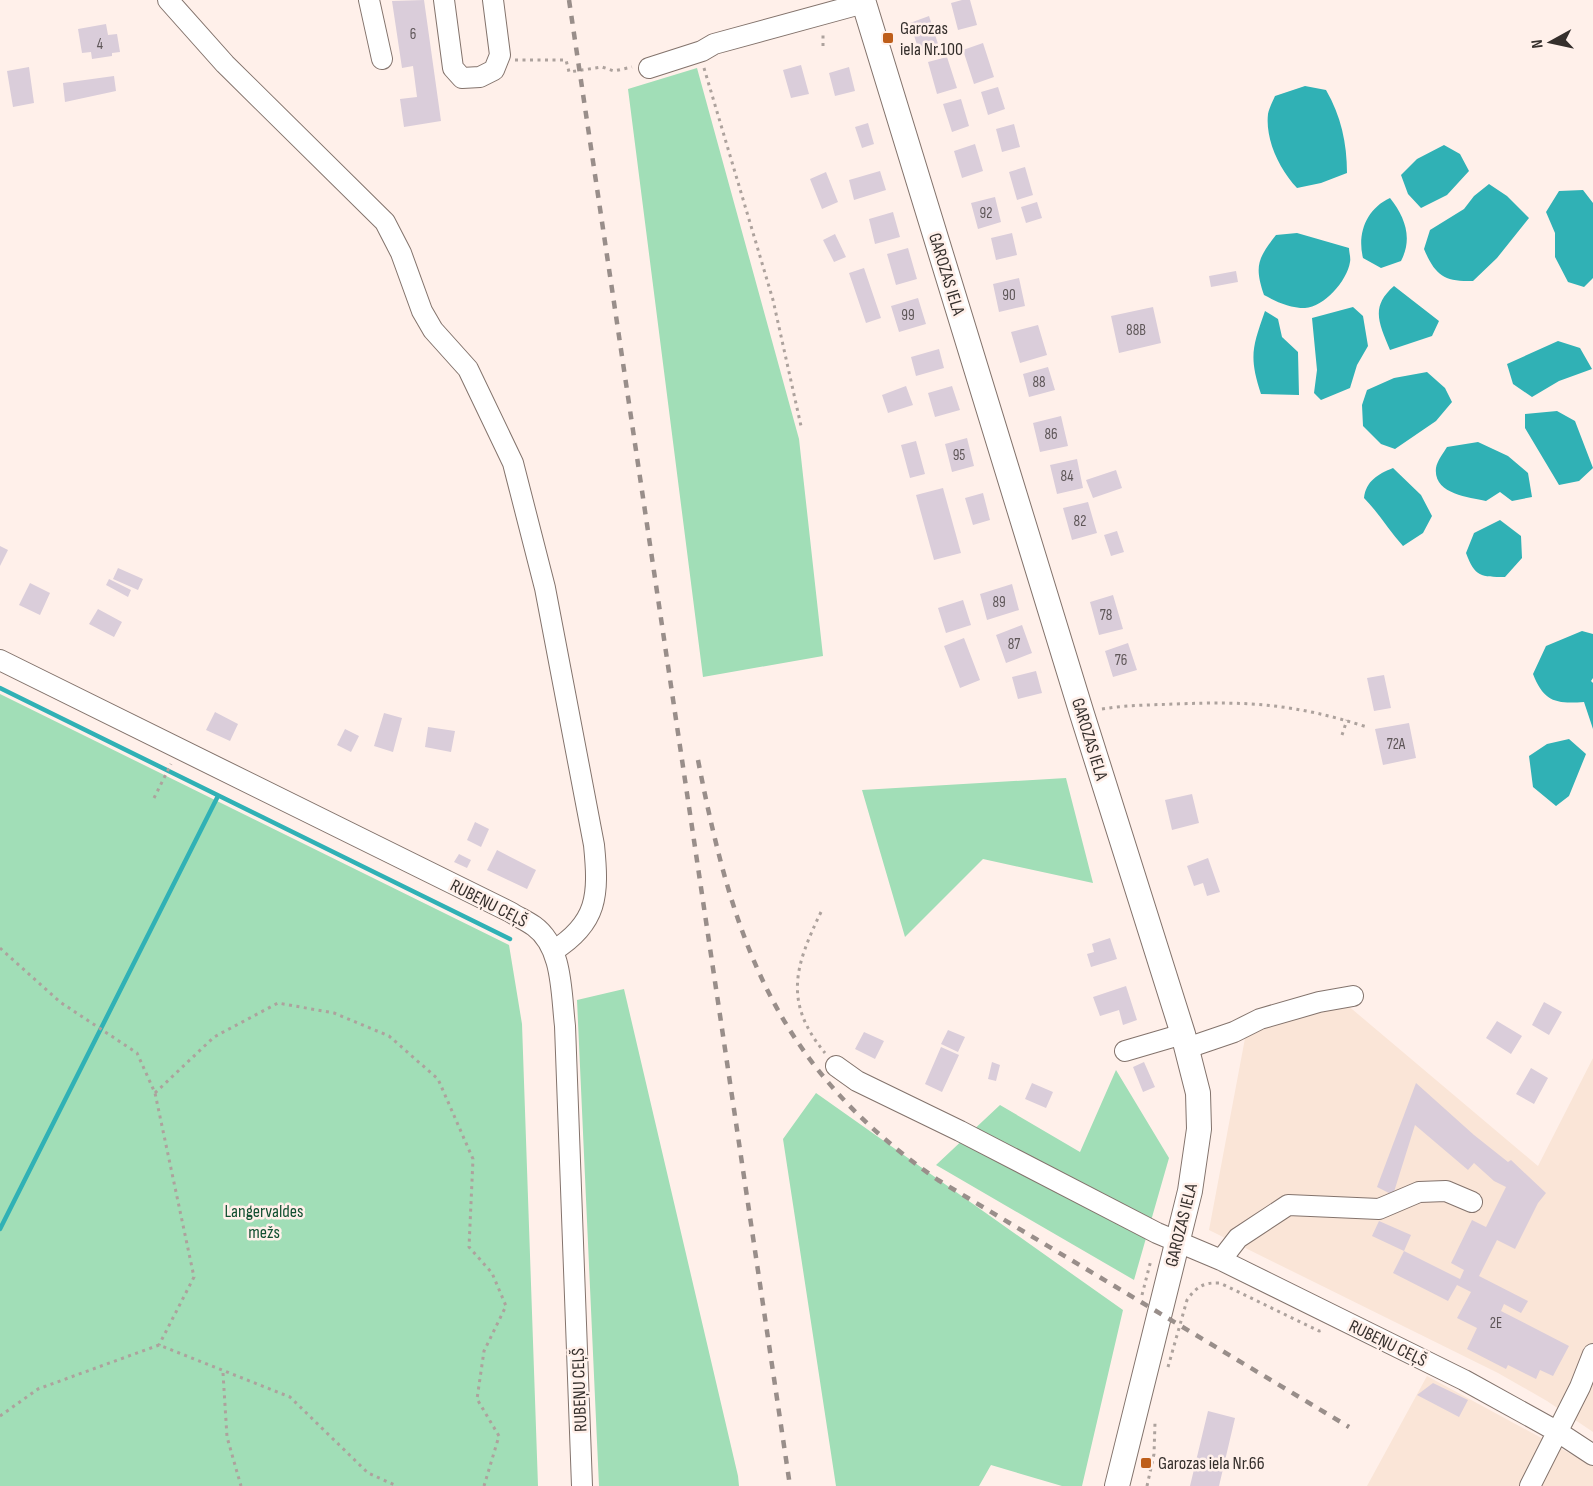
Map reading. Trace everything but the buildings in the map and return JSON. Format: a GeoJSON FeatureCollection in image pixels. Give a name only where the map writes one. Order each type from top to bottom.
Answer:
{"type":"FeatureCollection","features":[{"type":"Feature","properties":{"kind":"main road","name":"GAROZAS IELA"},"geometry":{"type":"LineString","coordinates":[[864,1],[1082,714],[1185,1041],[1198,1093],[1199,1129],[1190,1191],[1167,1238],[1117,1486]]}},
{"type":"Feature","properties":{"kind":"street"},"geometry":{"type":"LineString","coordinates":[[168,0],[225,64],[385,222],[401,253],[422,311],[433,330],[468,369],[513,462],[545,588],[594,845],[597,876],[593,906],[585,924],[574,938],[553,951]]}},
{"type":"Feature","properties":{"kind":"street"},"geometry":{"type":"LineString","coordinates":[[369,0],[381,59]]}},
{"type":"Feature","properties":{"kind":"street"},"geometry":{"type":"LineString","coordinates":[[444,0],[453,68],[462,78],[480,77],[494,70],[500,55],[493,0]]}},
{"type":"Feature","properties":{"kind":"street"},"geometry":{"type":"LineString","coordinates":[[649,68],[702,51],[714,44],[864,1]]}},
{"type":"Feature","properties":{"kind":"street","name":"RUBEŅU CEĻŠ"},"geometry":{"type":"LineString","coordinates":[[0,660],[510,912],[535,927],[549,942],[560,976],[565,1026],[582,1486]]}},
{"type":"Feature","properties":{"kind":"street"},"geometry":{"type":"LineString","coordinates":[[1125,1051],[1234,1032],[1260,1018],[1319,1002],[1353,996]]}},
{"type":"Feature","properties":{"kind":"street","name":"RUBEŅU CEĻŠ"},"geometry":{"type":"LineString","coordinates":[[836,1066],[857,1081],[960,1131],[1167,1238],[1221,1260],[1464,1380],[1558,1432],[1593,1455]]}},
{"type":"Feature","properties":{"kind":"street"},"geometry":{"type":"LineString","coordinates":[[1221,1260],[1238,1238],[1288,1205],[1379,1209],[1419,1192],[1446,1191],[1472,1202]]}},
{"type":"Feature","properties":{"kind":"street"},"geometry":{"type":"LineString","coordinates":[[1530,1486],[1558,1432],[1593,1354]]}},
{"type":"Feature","properties":{"kind":"path"},"geometry":{"type":"LineString","coordinates":[[702,51],[706,74],[773,300],[801,426]]}},
{"type":"Feature","properties":{"kind":"path"},"geometry":{"type":"LineString","coordinates":[[500,55],[515,60],[566,60],[569,72],[602,66],[608,71],[639,65],[649,68]]}},
{"type":"Feature","properties":{"kind":"path"},"geometry":{"type":"LineString","coordinates":[[1082,714],[1130,706],[1255,703],[1308,710],[1367,727]]}},
{"type":"Feature","properties":{"kind":"path"},"geometry":{"type":"LineString","coordinates":[[1342,735],[1347,720]]}},
{"type":"Feature","properties":{"kind":"path"},"geometry":{"type":"LineString","coordinates":[[154,798],[170,765]]}},
{"type":"Feature","properties":{"kind":"path"},"geometry":{"type":"LineString","coordinates":[[821,912],[804,946],[798,970],[796,995],[807,1026],[836,1066]]}},
{"type":"Feature","properties":{"kind":"path"},"geometry":{"type":"LineString","coordinates":[[0,948],[60,1002],[88,1023],[137,1053],[155,1093],[194,1277],[159,1345],[38,1389],[0,1416]]}},
{"type":"Feature","properties":{"kind":"path"},"geometry":{"type":"LineString","coordinates":[[155,1093],[214,1037],[278,1003],[334,1013],[389,1036],[438,1079],[473,1159],[469,1247],[492,1273],[506,1306],[484,1352],[477,1399],[499,1436],[484,1486]]}},
{"type":"Feature","properties":{"kind":"path"},"geometry":{"type":"LineString","coordinates":[[1141,1301],[1167,1238]]}},
{"type":"Feature","properties":{"kind":"path"},"geometry":{"type":"LineString","coordinates":[[1165,1374],[1174,1354],[1187,1299],[1193,1291],[1208,1282],[1220,1283],[1319,1331],[1331,1326],[1335,1316]]}},
{"type":"Feature","properties":{"kind":"path"},"geometry":{"type":"LineString","coordinates":[[159,1345],[290,1397],[368,1473],[397,1486]]}},
{"type":"Feature","properties":{"kind":"path"},"geometry":{"type":"LineString","coordinates":[[223,1372],[227,1437],[241,1486]]}},
{"type":"Feature","properties":{"kind":"path"},"geometry":{"type":"LineString","coordinates":[[1147,1486],[1154,1454],[1156,1414]]}},
{"type":"Feature","properties":{"kind":"shaded area"},"geometry":{"type":"Polygon","coordinates":[[[1346,1004],[1538,1166],[1593,1058],[1593,1432],[1547,1401],[1498,1373],[1209,1230],[1246,1033],[1346,1004]]]}},
{"type":"Feature","properties":{"kind":"shaded area"},"geometry":{"type":"Polygon","coordinates":[[[1427,1376],[1593,1466],[1593,1486],[1367,1486],[1427,1376]]]}},
{"type":"Feature","properties":{"kind":"green space"},"geometry":{"type":"Polygon","coordinates":[[[697,68],[799,439],[823,656],[703,677],[628,89],[697,68]]]}},
{"type":"Feature","properties":{"kind":"green space","name":"Langervaldes mežs"},"geometry":{"type":"Polygon","coordinates":[[[0,694],[509,945],[522,1024],[538,1486],[0,1486],[0,694]]]}},
{"type":"Feature","properties":{"kind":"green space"},"geometry":{"type":"Polygon","coordinates":[[[1066,778],[1093,883],[983,859],[905,937],[862,790],[1066,778]]]}},
{"type":"Feature","properties":{"kind":"green space"},"geometry":{"type":"Polygon","coordinates":[[[624,989],[739,1486],[599,1486],[577,1000],[624,989]]]}},
{"type":"Feature","properties":{"kind":"green space"},"geometry":{"type":"Polygon","coordinates":[[[1116,1070],[1169,1158],[1134,1280],[936,1165],[1000,1105],[1080,1152],[1116,1070]]]}},
{"type":"Feature","properties":{"kind":"green space"},"geometry":{"type":"Polygon","coordinates":[[[816,1093],[1123,1310],[1082,1486],[1062,1486],[991,1465],[979,1486],[836,1486],[783,1139],[816,1093]]]}},
{"type":"Feature","properties":{"kind":"water"},"geometry":{"type":"Polygon","coordinates":[[[1305,86],[1326,90],[1336,110],[1346,151],[1347,173],[1321,183],[1297,188],[1280,164],[1271,144],[1268,114],[1275,96],[1305,86]]]}},
{"type":"Feature","properties":{"kind":"water"},"geometry":{"type":"Polygon","coordinates":[[[1444,145],[1460,154],[1469,171],[1447,195],[1421,208],[1408,194],[1401,175],[1417,159],[1444,145]]]}},
{"type":"Feature","properties":{"kind":"water"},"geometry":{"type":"Polygon","coordinates":[[[1489,184],[1507,196],[1529,218],[1497,258],[1473,281],[1448,278],[1432,265],[1424,249],[1430,230],[1464,209],[1474,196],[1489,184]]]}},
{"type":"Feature","properties":{"kind":"water"},"geometry":{"type":"Polygon","coordinates":[[[1583,190],[1593,203],[1593,278],[1584,287],[1568,282],[1555,257],[1555,233],[1546,212],[1559,191],[1583,190]]]}},
{"type":"Feature","properties":{"kind":"water"},"geometry":{"type":"Polygon","coordinates":[[[1390,198],[1406,228],[1405,252],[1401,261],[1381,268],[1363,258],[1361,240],[1369,215],[1390,198]]]}},
{"type":"Feature","properties":{"kind":"water"},"geometry":{"type":"Polygon","coordinates":[[[1297,233],[1349,248],[1350,262],[1339,285],[1327,298],[1312,307],[1294,307],[1264,295],[1259,277],[1262,256],[1276,235],[1297,233]]]}},
{"type":"Feature","properties":{"kind":"water"},"geometry":{"type":"Polygon","coordinates":[[[1394,286],[1439,321],[1432,336],[1390,350],[1380,323],[1379,308],[1386,294],[1394,286]]]}},
{"type":"Feature","properties":{"kind":"water"},"geometry":{"type":"Polygon","coordinates":[[[1353,307],[1363,316],[1368,346],[1357,365],[1350,388],[1321,400],[1314,393],[1317,370],[1312,318],[1353,307]]]}},
{"type":"Feature","properties":{"kind":"water"},"geometry":{"type":"Polygon","coordinates":[[[1265,311],[1278,319],[1282,337],[1298,352],[1299,395],[1261,394],[1255,371],[1254,352],[1265,311]]]}},
{"type":"Feature","properties":{"kind":"water"},"geometry":{"type":"Polygon","coordinates":[[[1558,341],[1580,348],[1592,369],[1559,381],[1532,397],[1513,384],[1507,364],[1558,341]]]}},
{"type":"Feature","properties":{"kind":"water"},"geometry":{"type":"Polygon","coordinates":[[[1427,372],[1445,388],[1452,402],[1436,421],[1395,449],[1381,444],[1363,426],[1362,405],[1367,390],[1394,378],[1427,372]]]}},
{"type":"Feature","properties":{"kind":"water"},"geometry":{"type":"Polygon","coordinates":[[[1557,411],[1575,421],[1593,468],[1579,481],[1559,485],[1525,428],[1525,414],[1557,411]]]}},
{"type":"Feature","properties":{"kind":"water"},"geometry":{"type":"Polygon","coordinates":[[[1478,442],[1508,456],[1528,473],[1532,497],[1512,501],[1500,492],[1486,501],[1461,496],[1440,484],[1436,468],[1447,447],[1478,442]]]}},
{"type":"Feature","properties":{"kind":"water"},"geometry":{"type":"Polygon","coordinates":[[[1393,468],[1421,495],[1432,516],[1423,533],[1403,546],[1364,498],[1370,483],[1382,473],[1393,468]]]}},
{"type":"Feature","properties":{"kind":"water"},"geometry":{"type":"Polygon","coordinates":[[[1500,520],[1521,536],[1522,558],[1505,577],[1484,576],[1476,571],[1466,553],[1474,533],[1500,520]]]}},
{"type":"Feature","properties":{"kind":"water"},"geometry":{"type":"Polygon","coordinates":[[[1582,631],[1593,634],[1593,678],[1591,681],[1593,683],[1593,729],[1584,702],[1552,699],[1542,690],[1533,674],[1546,646],[1582,631]]]}},
{"type":"Feature","properties":{"kind":"water"},"geometry":{"type":"Polygon","coordinates":[[[1569,739],[1586,754],[1569,796],[1556,806],[1533,787],[1529,756],[1547,744],[1569,739]]]}},
{"type":"Feature","properties":{"kind":"waterway"},"geometry":{"type":"LineString","coordinates":[[0,688],[510,939]]}},
{"type":"Feature","properties":{"kind":"waterway"},"geometry":{"type":"LineString","coordinates":[[0,1229],[218,796]]}},
{"type":"Feature","properties":{"kind":"railway"},"geometry":{"type":"LineString","coordinates":[[569,0],[790,1486]]}},
{"type":"Feature","properties":{"kind":"railway"},"geometry":{"type":"LineString","coordinates":[[698,760],[728,888],[747,945],[771,997],[801,1047],[838,1093],[883,1137],[938,1180],[1349,1427]]}},
{"type":"Feature","properties":{"kind":"place","name":"Garozas iela Nr.100"},"geometry":{"type":"Point","coordinates":[888,38]}},
{"type":"Feature","properties":{"kind":"place","name":"Garozas iela Nr.66"},"geometry":{"type":"Point","coordinates":[1146,1463]}}]}
